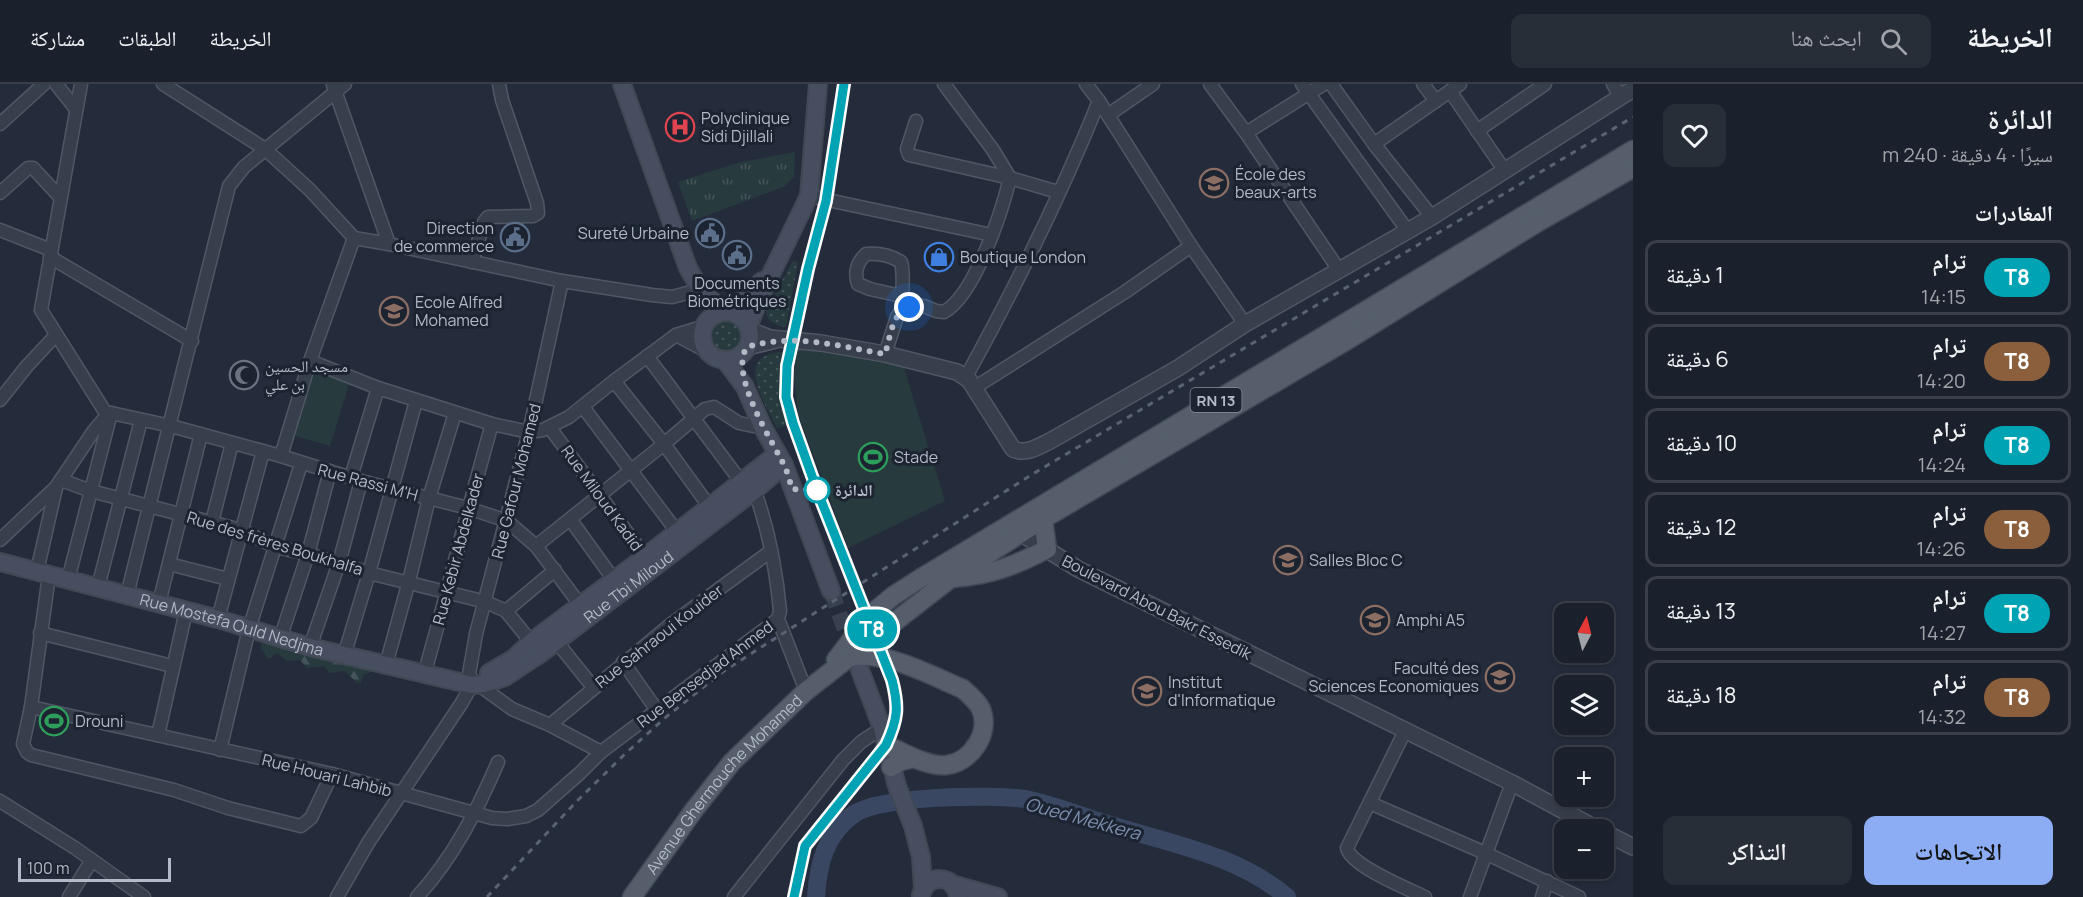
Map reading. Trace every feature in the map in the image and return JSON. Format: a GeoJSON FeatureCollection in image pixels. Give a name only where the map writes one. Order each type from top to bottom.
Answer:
{"type":"FeatureCollection","features":[{"type":"Feature","properties":{"kind":"main road"},"geometry":{"type":"LineString","coordinates":[[622,84],[666,210],[688,267],[701,291],[707,322],[702,338],[708,352],[725,360],[735,358],[745,350]]}},
{"type":"Feature","properties":{"kind":"main road"},"geometry":{"type":"LineString","coordinates":[[818,84],[809,196],[749,329],[744,374],[749,394],[763,428],[780,459],[831,591]]}},
{"type":"Feature","properties":{"kind":"main road"},"geometry":{"type":"LineString","coordinates":[[810,178],[830,84]]}},
{"type":"Feature","properties":{"kind":"main road","name":"RN 13"},"geometry":{"type":"LineString","coordinates":[[822,678],[876,610],[921,578],[1013,529],[1633,150]]}},
{"type":"Feature","properties":{"kind":"main road","name":"RN 13"},"geometry":{"type":"LineString","coordinates":[[822,678],[854,664],[882,631],[1013,529],[1043,519],[1344,342],[1538,222],[1633,168]]}},
{"type":"Feature","properties":{"kind":"main road"},"geometry":{"type":"LineString","coordinates":[[707,322],[715,315],[729,312],[775,267]]}},
{"type":"Feature","properties":{"kind":"main road"},"geometry":{"type":"LineString","coordinates":[[701,291],[729,312],[740,317],[749,329]]}},
{"type":"Feature","properties":{"kind":"main road"},"geometry":{"type":"LineString","coordinates":[[725,360],[749,394]]}},
{"type":"Feature","properties":{"kind":"main road","name":"Rue Tbi Miloud"},"geometry":{"type":"LineString","coordinates":[[471,683],[505,677],[536,648],[556,641],[584,611],[649,563],[780,459]]}},
{"type":"Feature","properties":{"kind":"main road"},"geometry":{"type":"LineString","coordinates":[[951,578],[988,575],[1023,562],[1047,549],[1043,519]]}},
{"type":"Feature","properties":{"kind":"main road"},"geometry":{"type":"LineString","coordinates":[[886,658],[871,642],[871,632],[879,619],[944,570],[952,560]]}},
{"type":"Feature","properties":{"kind":"main road","name":"Rue Mostefa Ould Nedjma"},"geometry":{"type":"LineString","coordinates":[[0,562],[186,610],[344,656],[424,675],[471,683]]}},
{"type":"Feature","properties":{"kind":"main road"},"geometry":{"type":"LineString","coordinates":[[536,648],[584,611],[614,580],[649,563]]}},
{"type":"Feature","properties":{"kind":"main road"},"geometry":{"type":"LineString","coordinates":[[884,736],[914,758],[945,765],[966,758],[974,750],[981,735],[983,715],[977,703],[963,689],[886,658],[870,655],[854,664],[884,736],[897,786],[919,846],[922,893]]}},
{"type":"Feature","properties":{"kind":"main road","name":"Avenue Ghermouche Mohamed"},"geometry":{"type":"LineString","coordinates":[[632,897],[693,810],[732,762],[822,678]]}},
{"type":"Feature","properties":{"kind":"main road"},"geometry":{"type":"LineString","coordinates":[[891,767],[901,761],[914,758]]}},
{"type":"Feature","properties":{"kind":"main road"},"geometry":{"type":"LineString","coordinates":[[919,846],[953,887]]}},
{"type":"Feature","properties":{"kind":"main road"},"geometry":{"type":"LineString","coordinates":[[922,893],[930,881],[936,879],[953,887],[998,897]]}},
{"type":"Feature","properties":{"kind":"street"},"geometry":{"type":"LineString","coordinates":[[0,124],[44,84]]}},
{"type":"Feature","properties":{"kind":"street"},"geometry":{"type":"LineString","coordinates":[[56,84],[76,108]]}},
{"type":"Feature","properties":{"kind":"street"},"geometry":{"type":"LineString","coordinates":[[68,580],[109,414],[41,310],[81,84]]}},
{"type":"Feature","properties":{"kind":"street"},"geometry":{"type":"LineString","coordinates":[[163,84],[265,150],[310,190],[354,238],[562,281],[672,297],[701,291]]}},
{"type":"Feature","properties":{"kind":"street"},"geometry":{"type":"LineString","coordinates":[[472,262],[484,222],[489,217],[533,216],[538,213],[537,202],[502,100],[499,84]]}},
{"type":"Feature","properties":{"kind":"street"},"geometry":{"type":"LineString","coordinates":[[902,309],[924,306],[944,312],[964,292],[992,234],[1010,178],[993,150],[944,84]]}},
{"type":"Feature","properties":{"kind":"street"},"geometry":{"type":"LineString","coordinates":[[1086,84],[1191,246],[1245,324]]}},
{"type":"Feature","properties":{"kind":"street"},"geometry":{"type":"LineString","coordinates":[[1108,115],[1153,84]]}},
{"type":"Feature","properties":{"kind":"street"},"geometry":{"type":"LineString","coordinates":[[1210,84],[1339,270]]}},
{"type":"Feature","properties":{"kind":"street"},"geometry":{"type":"LineString","coordinates":[[1246,133],[1305,88],[1324,84]]}},
{"type":"Feature","properties":{"kind":"street"},"geometry":{"type":"LineString","coordinates":[[1331,84],[1374,144],[1432,217]]}},
{"type":"Feature","properties":{"kind":"street"},"geometry":{"type":"LineString","coordinates":[[1423,84],[1436,101]]}},
{"type":"Feature","properties":{"kind":"street"},"geometry":{"type":"LineString","coordinates":[[1477,131],[1545,84]]}},
{"type":"Feature","properties":{"kind":"street"},"geometry":{"type":"LineString","coordinates":[[127,595],[229,186],[244,166],[338,86],[389,244]]}},
{"type":"Feature","properties":{"kind":"street"},"geometry":{"type":"LineString","coordinates":[[1305,88],[1407,230]]}},
{"type":"Feature","properties":{"kind":"street"},"geometry":{"type":"LineString","coordinates":[[1374,144],[1455,88],[1477,131],[1504,171]]}},
{"type":"Feature","properties":{"kind":"street"},"geometry":{"type":"LineString","coordinates":[[749,329],[782,339],[885,354],[957,372],[970,382],[1013,449],[1029,450],[1050,441],[1178,368],[1245,324],[1432,217],[1622,90]]}},
{"type":"Feature","properties":{"kind":"street"},"geometry":{"type":"LineString","coordinates":[[970,382],[1080,147],[1099,101]]}},
{"type":"Feature","properties":{"kind":"street"},"geometry":{"type":"LineString","coordinates":[[916,121],[907,149],[909,155],[1010,178],[1058,192]]}},
{"type":"Feature","properties":{"kind":"street"},"geometry":{"type":"LineString","coordinates":[[0,193],[28,168],[33,168],[60,197]]}},
{"type":"Feature","properties":{"kind":"street"},"geometry":{"type":"LineString","coordinates":[[809,196],[992,234]]}},
{"type":"Feature","properties":{"kind":"street"},"geometry":{"type":"LineString","coordinates":[[0,230],[50,253],[192,341]]}},
{"type":"Feature","properties":{"kind":"street"},"geometry":{"type":"LineString","coordinates":[[281,456],[309,362],[354,238]]}},
{"type":"Feature","properties":{"kind":"street"},"geometry":{"type":"LineString","coordinates":[[970,382],[1125,292],[1191,246]]}},
{"type":"Feature","properties":{"kind":"street","name":"Rue Gafour Mohamed"},"geometry":{"type":"LineString","coordinates":[[471,683],[469,666],[529,432],[562,281]]}},
{"type":"Feature","properties":{"kind":"street"},"geometry":{"type":"LineString","coordinates":[[885,354],[897,317],[902,309],[901,296]]}},
{"type":"Feature","properties":{"kind":"street"},"geometry":{"type":"LineString","coordinates":[[309,362],[416,401],[492,424],[529,432],[550,428],[583,407],[676,335],[707,322]]}},
{"type":"Feature","properties":{"kind":"street"},"geometry":{"type":"LineString","coordinates":[[0,399],[56,335]]}},
{"type":"Feature","properties":{"kind":"street"},"geometry":{"type":"LineString","coordinates":[[676,335],[708,352]]}},
{"type":"Feature","properties":{"kind":"street"},"geometry":{"type":"LineString","coordinates":[[745,350],[782,339]]}},
{"type":"Feature","properties":{"kind":"street"},"geometry":{"type":"LineString","coordinates":[[647,356],[692,419],[748,484]]}},
{"type":"Feature","properties":{"kind":"street"},"geometry":{"type":"LineString","coordinates":[[614,381],[664,444],[713,513]]}},
{"type":"Feature","properties":{"kind":"street"},"geometry":{"type":"LineString","coordinates":[[310,647],[339,563],[378,388]]}},
{"type":"Feature","properties":{"kind":"street"},"geometry":{"type":"LineString","coordinates":[[344,656],[416,401]]}},
{"type":"Feature","properties":{"kind":"street"},"geometry":{"type":"LineString","coordinates":[[583,407],[681,537]]}},
{"type":"Feature","properties":{"kind":"street"},"geometry":{"type":"LineString","coordinates":[[536,546],[705,409],[714,407],[739,423],[763,428]]}},
{"type":"Feature","properties":{"kind":"street"},"geometry":{"type":"LineString","coordinates":[[386,665],[429,498],[455,413]]}},
{"type":"Feature","properties":{"kind":"street"},"geometry":{"type":"LineString","coordinates":[[0,540],[58,484],[93,432],[109,414]]}},
{"type":"Feature","properties":{"kind":"street","name":"Rue Rassi M'H"},"geometry":{"type":"LineString","coordinates":[[109,414],[201,434],[390,489],[468,508],[507,521],[536,546],[584,611]]}},
{"type":"Feature","properties":{"kind":"street"},"geometry":{"type":"LineString","coordinates":[[98,587],[141,420]]}},
{"type":"Feature","properties":{"kind":"street","name":"Rue Kebir Abdelkader"},"geometry":{"type":"LineString","coordinates":[[424,675],[492,424]]}},
{"type":"Feature","properties":{"kind":"street","name":"Rue Miloud Kadid"},"geometry":{"type":"LineString","coordinates":[[550,428],[649,563]]}},
{"type":"Feature","properties":{"kind":"street"},"geometry":{"type":"LineString","coordinates":[[159,603],[201,434]]}},
{"type":"Feature","properties":{"kind":"street"},"geometry":{"type":"LineString","coordinates":[[212,522],[232,443]]}},
{"type":"Feature","properties":{"kind":"street"},"geometry":{"type":"LineString","coordinates":[[218,619],[263,451]]}},
{"type":"Feature","properties":{"kind":"street"},"geometry":{"type":"LineString","coordinates":[[220,750],[249,629],[302,464]]}},
{"type":"Feature","properties":{"kind":"street"},"geometry":{"type":"LineString","coordinates":[[280,639],[308,554],[330,471]]}},
{"type":"Feature","properties":{"kind":"street"},"geometry":{"type":"LineString","coordinates":[[58,484],[43,573],[40,633],[31,707],[23,744],[27,752],[31,755],[174,790],[228,808],[299,825],[303,825],[310,818],[332,774]]}},
{"type":"Feature","properties":{"kind":"street","name":"Rue des frères Boukhalfa"},"geometry":{"type":"LineString","coordinates":[[58,484],[91,490],[242,530],[276,547],[486,602],[506,611],[536,648]]}},
{"type":"Feature","properties":{"kind":"street","name":"Rue Bensedjad Ahmed"},"geometry":{"type":"LineString","coordinates":[[601,752],[778,618],[780,611],[771,551],[748,484]]}},
{"type":"Feature","properties":{"kind":"street"},"geometry":{"type":"LineString","coordinates":[[570,519],[614,580]]}},
{"type":"Feature","properties":{"kind":"street","name":"Boulevard Abou Bakr Essedik"},"geometry":{"type":"LineString","coordinates":[[1013,529],[1078,569],[1512,783],[1579,819]]}},
{"type":"Feature","properties":{"kind":"street","name":"Rue Sahraoui Kouider"},"geometry":{"type":"LineString","coordinates":[[550,725],[671,624],[771,551]]}},
{"type":"Feature","properties":{"kind":"street"},"geometry":{"type":"LineString","coordinates":[[169,564],[228,579]]}},
{"type":"Feature","properties":{"kind":"street"},"geometry":{"type":"LineString","coordinates":[[506,611],[555,570]]}},
{"type":"Feature","properties":{"kind":"street"},"geometry":{"type":"LineString","coordinates":[[158,735],[186,610]]}},
{"type":"Feature","properties":{"kind":"street"},"geometry":{"type":"LineString","coordinates":[[778,618],[806,691]]}},
{"type":"Feature","properties":{"kind":"street"},"geometry":{"type":"LineString","coordinates":[[40,633],[172,666]]}},
{"type":"Feature","properties":{"kind":"street"},"geometry":{"type":"LineString","coordinates":[[556,641],[593,687]]}},
{"type":"Feature","properties":{"kind":"street"},"geometry":{"type":"LineString","coordinates":[[623,662],[656,709]]}},
{"type":"Feature","properties":{"kind":"street"},"geometry":{"type":"LineString","coordinates":[[337,897],[368,843],[461,704],[471,683],[512,709],[550,725],[601,752]]}},
{"type":"Feature","properties":{"kind":"street","name":"Rue Houari Lahbib"},"geometry":{"type":"LineString","coordinates":[[31,707],[332,774],[492,818],[526,816],[538,810],[601,752]]}},
{"type":"Feature","properties":{"kind":"street"},"geometry":{"type":"LineString","coordinates":[[1405,731],[1347,848],[1353,860],[1425,897]]}},
{"type":"Feature","properties":{"kind":"street"},"geometry":{"type":"LineString","coordinates":[[734,897],[843,760],[861,742],[884,736]]}},
{"type":"Feature","properties":{"kind":"street"},"geometry":{"type":"LineString","coordinates":[[417,897],[440,871],[476,813],[498,762]]}},
{"type":"Feature","properties":{"kind":"street"},"geometry":{"type":"LineString","coordinates":[[1470,897],[1512,783]]}},
{"type":"Feature","properties":{"kind":"street"},"geometry":{"type":"LineString","coordinates":[[0,801],[92,860],[144,897]]}},
{"type":"Feature","properties":{"kind":"street"},"geometry":{"type":"LineString","coordinates":[[1370,803],[1579,897]]}},
{"type":"Feature","properties":{"kind":"street"},"geometry":{"type":"LineString","coordinates":[[1614,837],[1633,847]]}},
{"type":"Feature","properties":{"kind":"street"},"geometry":{"type":"LineString","coordinates":[[69,897],[92,860]]}},
{"type":"Feature","properties":{"kind":"street"},"geometry":{"type":"LineString","coordinates":[[1542,897],[1547,881]]}},
{"type":"Feature","properties":{"kind":"green space"},"geometry":{"type":"Polygon","coordinates":[[[795,152],[794,177],[785,186],[692,221],[678,182],[737,163],[795,152]]]}},
{"type":"Feature","properties":{"kind":"green space"},"geometry":{"type":"Polygon","coordinates":[[[793,261],[798,262],[786,327],[772,322],[766,309],[793,261]]]}},
{"type":"Feature","properties":{"kind":"green space"},"geometry":{"type":"Polygon","coordinates":[[[724,320],[736,325],[741,337],[736,349],[724,354],[712,349],[707,337],[712,325],[724,320]]]}},
{"type":"Feature","properties":{"kind":"green space","name":"Stade"},"geometry":{"type":"Polygon","coordinates":[[[797,347],[841,352],[903,365],[945,501],[848,548],[798,414],[794,378],[797,347]]]}},
{"type":"Feature","properties":{"kind":"green space"},"geometry":{"type":"Polygon","coordinates":[[[783,352],[780,382],[785,426],[777,428],[760,393],[756,381],[756,370],[759,361],[768,355],[783,352]]]}},
{"type":"Feature","properties":{"kind":"green space"},"geometry":{"type":"Polygon","coordinates":[[[315,371],[350,381],[330,446],[295,436],[315,371]]]}},
{"type":"Feature","properties":{"kind":"green space"},"geometry":{"type":"Polygon","coordinates":[[[262,639],[275,645],[282,641],[340,658],[346,665],[351,661],[371,667],[371,672],[363,675],[361,683],[357,683],[345,671],[329,673],[324,666],[307,668],[300,660],[287,661],[277,653],[268,659],[261,648],[262,639]]]}},
{"type":"Feature","properties":{"kind":"waterway","name":"Oued Mekkera"},"geometry":{"type":"LineString","coordinates":[[816,897],[825,850],[837,830],[854,814],[887,803],[963,797],[1009,797],[1035,801],[1178,844],[1225,860],[1268,883],[1287,897]]}},
{"type":"Feature","properties":{"kind":"tunnel"},"geometry":{"type":"LineString","coordinates":[[831,591],[853,652]]}},
{"type":"Feature","properties":{"kind":"tram line"},"geometry":{"type":"LineString","coordinates":[[844,84],[826,201],[808,269],[787,366],[786,397],[817,490],[850,572]]}},
{"type":"Feature","properties":{"kind":"tram line","name":"T8"},"geometry":{"type":"LineString","coordinates":[[794,897],[805,846],[886,745],[898,714],[898,700],[892,680],[817,490],[786,397],[787,366],[808,269],[826,201],[844,84]]}},
{"type":"Feature","properties":{"kind":"tram line"},"geometry":{"type":"LineString","coordinates":[[794,897],[805,846],[886,745],[896,713],[896,698],[892,680]]}},
{"type":"Feature","properties":{"kind":"railway"},"geometry":{"type":"LineString","coordinates":[[487,897],[577,801],[625,754],[666,717],[724,671],[1031,475],[1633,117]]}},
{"type":"Feature","properties":{"kind":"place","name":"Polyclinique Sidi Djillali"},"geometry":{"type":"Point","coordinates":[680,127]}},
{"type":"Feature","properties":{"kind":"place","name":"École des beaux-arts"},"geometry":{"type":"Point","coordinates":[1214,183]}},
{"type":"Feature","properties":{"kind":"place","name":"Sureté Urbaine"},"geometry":{"type":"Point","coordinates":[710,233]}},
{"type":"Feature","properties":{"kind":"place","name":"Direction de commerce"},"geometry":{"type":"Point","coordinates":[515,237]}},
{"type":"Feature","properties":{"kind":"place","name":"Documents Biométriques"},"geometry":{"type":"Point","coordinates":[737,255]}},
{"type":"Feature","properties":{"kind":"place","name":"Boutique London"},"geometry":{"type":"Point","coordinates":[939,257]}},
{"type":"Feature","properties":{"kind":"place","name":"Ecole Alfred Mohamed"},"geometry":{"type":"Point","coordinates":[394,311]}},
{"type":"Feature","properties":{"kind":"place","name":"مسجد الحسين بن علي"},"geometry":{"type":"Point","coordinates":[244,375]}},
{"type":"Feature","properties":{"kind":"place","name":"Stade"},"geometry":{"type":"Point","coordinates":[873,457]}},
{"type":"Feature","properties":{"kind":"place","name":"الدائرة"},"geometry":{"type":"Point","coordinates":[817,490]}},
{"type":"Feature","properties":{"kind":"place","name":"Salles Bloc C"},"geometry":{"type":"Point","coordinates":[1288,560]}},
{"type":"Feature","properties":{"kind":"place","name":"Amphi A5"},"geometry":{"type":"Point","coordinates":[1375,620]}},
{"type":"Feature","properties":{"kind":"place","name":"Faculté des Sciences Economiques"},"geometry":{"type":"Point","coordinates":[1500,677]}},
{"type":"Feature","properties":{"kind":"place","name":"Institut d'Informatique"},"geometry":{"type":"Point","coordinates":[1147,691]}},
{"type":"Feature","properties":{"kind":"place","name":"Drouni"},"geometry":{"type":"Point","coordinates":[54,721]}},
{"type":"Feature","properties":{"kind":"route"},"geometry":{"type":"LineString","coordinates":[[817,490],[792,489],[784,465],[763,428],[749,394],[744,374],[743,352],[747,347],[782,339],[885,354],[897,317],[902,309],[909,307]]}}]}
